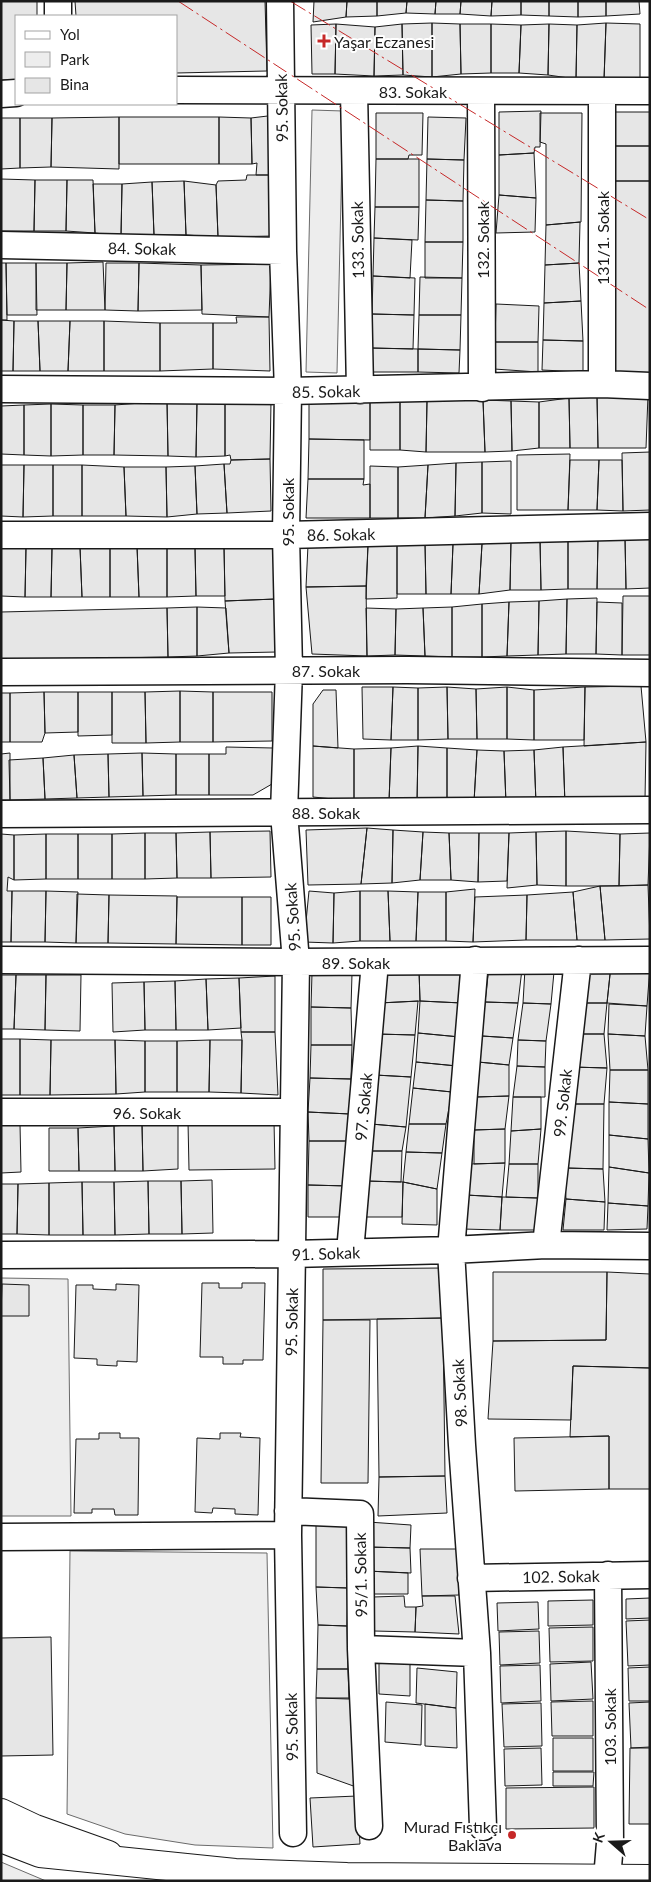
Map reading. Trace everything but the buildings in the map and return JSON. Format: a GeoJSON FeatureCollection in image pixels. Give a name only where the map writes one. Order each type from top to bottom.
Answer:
{"type":"FeatureCollection","features":[{"type":"Feature","properties":{"kind":"main road"},"geometry":{"type":"LineString","coordinates":[[1,1813],[36,1830],[133,1864]]}},
{"type":"Feature","properties":{"kind":"main road"},"geometry":{"type":"LineString","coordinates":[[1,1838],[40,1853],[235,1873],[347,1877],[650,1880]]}},
{"type":"Feature","properties":{"kind":"street"},"geometry":{"type":"LineString","coordinates":[[58,1],[58,15]]}},
{"type":"Feature","properties":{"kind":"street","name":"95. Sokak"},"geometry":{"type":"LineString","coordinates":[[280,1],[283,251],[288,391],[286,536],[289,670],[284,812],[296,962],[288,1523],[293,1833]]}},
{"type":"Feature","properties":{"kind":"street","name":"83. Sokak"},"geometry":{"type":"LineString","coordinates":[[178,90],[650,92]]}},
{"type":"Feature","properties":{"kind":"street","name":"133. Sokak"},"geometry":{"type":"LineString","coordinates":[[354,91],[360,390]]}},
{"type":"Feature","properties":{"kind":"street","name":"132. Sokak"},"geometry":{"type":"LineString","coordinates":[[481,91],[482,388]]}},
{"type":"Feature","properties":{"kind":"street","name":"131/1. Sokak"},"geometry":{"type":"LineString","coordinates":[[602,91],[602,384]]}},
{"type":"Feature","properties":{"kind":"street"},"geometry":{"type":"LineString","coordinates":[[1,94],[15,93]]}},
{"type":"Feature","properties":{"kind":"street","name":"84. Sokak"},"geometry":{"type":"LineString","coordinates":[[1,245],[283,251]]}},
{"type":"Feature","properties":{"kind":"street","name":"85. Sokak"},"geometry":{"type":"LineString","coordinates":[[1,389],[288,391],[602,384],[650,386]]}},
{"type":"Feature","properties":{"kind":"street","name":"86. Sokak"},"geometry":{"type":"LineString","coordinates":[[1,535],[286,536],[650,526]]}},
{"type":"Feature","properties":{"kind":"street","name":"87. Sokak"},"geometry":{"type":"LineString","coordinates":[[1,672],[289,670],[650,673]]}},
{"type":"Feature","properties":{"kind":"street","name":"88. Sokak"},"geometry":{"type":"LineString","coordinates":[[1,814],[650,810]]}},
{"type":"Feature","properties":{"kind":"street","name":"89. Sokak"},"geometry":{"type":"LineString","coordinates":[[1,960],[296,962],[650,960]]}},
{"type":"Feature","properties":{"kind":"street","name":"98. Sokak"},"geometry":{"type":"LineString","coordinates":[[475,960],[451,1250],[462,1445],[477,1653],[482,1827]]}},
{"type":"Feature","properties":{"kind":"street","name":"99. Sokak"},"geometry":{"type":"LineString","coordinates":[[546,1245],[578,960]]}},
{"type":"Feature","properties":{"kind":"street","name":"97. Sokak"},"geometry":{"type":"LineString","coordinates":[[350,1252],[375,962]]}},
{"type":"Feature","properties":{"kind":"street","name":"96. Sokak"},"geometry":{"type":"LineString","coordinates":[[1,1112],[294,1112]]}},
{"type":"Feature","properties":{"kind":"street","name":"91. Sokak"},"geometry":{"type":"LineString","coordinates":[[1,1255],[292,1254],[451,1250],[546,1245],[650,1246]]}},
{"type":"Feature","properties":{"kind":"street","name":"95/1. Sokak"},"geometry":{"type":"LineString","coordinates":[[288,1523],[360,1514],[361,1648],[369,1826]]}},
{"type":"Feature","properties":{"kind":"street"},"geometry":{"type":"LineString","coordinates":[[1,1537],[288,1523]]}},
{"type":"Feature","properties":{"kind":"street","name":"102. Sokak"},"geometry":{"type":"LineString","coordinates":[[472,1578],[650,1575]]}},
{"type":"Feature","properties":{"kind":"street","name":"103. Sokak"},"geometry":{"type":"LineString","coordinates":[[605,1880],[610,1843],[608,1576]]}},
{"type":"Feature","properties":{"kind":"street"},"geometry":{"type":"LineString","coordinates":[[361,1648],[477,1653]]}},
{"type":"Feature","properties":{"kind":"green space"},"geometry":{"type":"Polygon","coordinates":[[[312,110],[343,111],[337,373],[306,372],[312,110]]]}},
{"type":"Feature","properties":{"kind":"green space"},"geometry":{"type":"Polygon","coordinates":[[[1,1278],[68,1279],[71,1516],[1,1516],[1,1278]]]}},
{"type":"Feature","properties":{"kind":"green space"},"geometry":{"type":"Polygon","coordinates":[[[70,1551],[267,1553],[273,1848],[195,1845],[125,1834],[67,1814],[70,1551]]]}},
{"type":"Feature","properties":{"kind":"green space"},"geometry":{"type":"Polygon","coordinates":[[[1,1862],[46,1881],[1,1881],[1,1862]]]}},
{"type":"Feature","properties":{"kind":"power"},"geometry":{"type":"LineString","coordinates":[[178,1],[650,310]]}},
{"type":"Feature","properties":{"kind":"power"},"geometry":{"type":"LineString","coordinates":[[290,1],[650,220]]}},
{"type":"Feature","properties":{"kind":"place","name":"Yaşar Eczanesi"},"geometry":{"type":"Point","coordinates":[324,41]}},
{"type":"Feature","properties":{"kind":"place","name":"Murad Fıstıkçı Baklava"},"geometry":{"type":"Point","coordinates":[512,1835]}}]}
